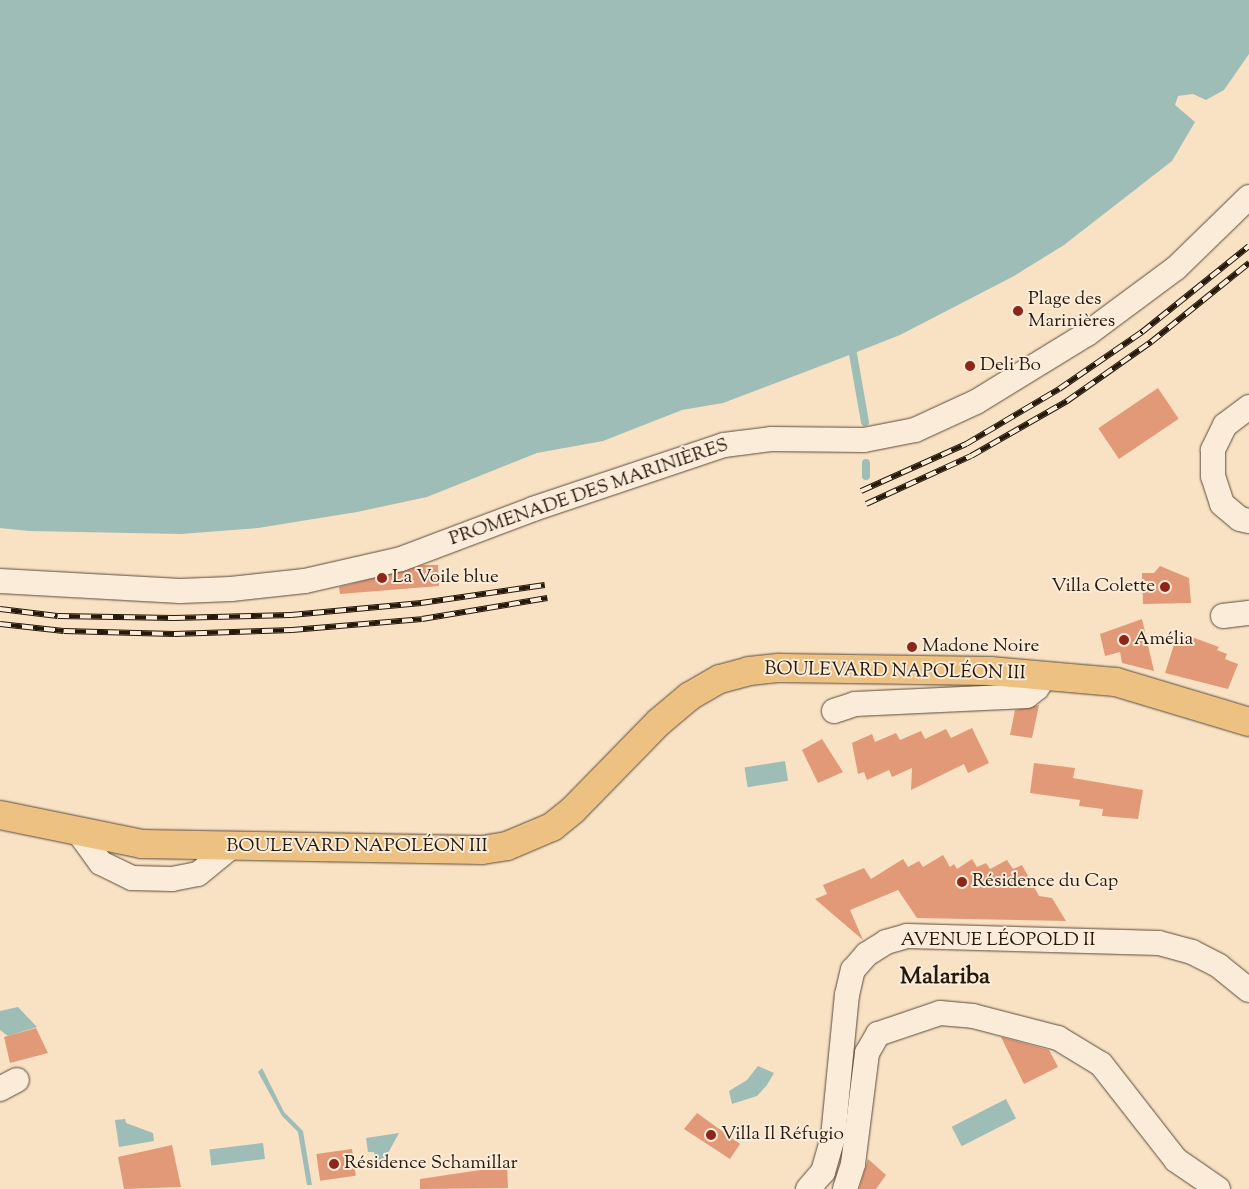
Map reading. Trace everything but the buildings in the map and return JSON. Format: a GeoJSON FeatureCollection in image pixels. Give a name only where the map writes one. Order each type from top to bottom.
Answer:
{"type":"FeatureCollection","features":[{"type":"Feature","properties":{"kind":"main road","name":"BOULEVARD NAPOLÉON III"},"geometry":{"type":"LineString","coordinates":[[0,815],[79,833],[142,844],[482,850],[507,846],[552,827],[573,810],[659,722],[690,696],[720,679],[749,671],[780,668],[990,671],[1116,682],[1249,722]]}},
{"type":"Feature","properties":{"kind":"street","name":"PROMENADE DES MARINIÈRES"},"geometry":{"type":"LineString","coordinates":[[0,581],[180,591],[231,590],[304,581],[401,559],[533,509],[724,445],[772,439],[864,440],[915,430],[976,402],[1088,334],[1176,268],[1241,205],[1249,178]]}},
{"type":"Feature","properties":{"kind":"street"},"geometry":{"type":"LineString","coordinates":[[1249,406],[1225,425],[1213,450],[1213,476],[1222,504],[1240,519],[1249,521]]}},
{"type":"Feature","properties":{"kind":"street"},"geometry":{"type":"LineString","coordinates":[[1223,616],[1249,613]]}},
{"type":"Feature","properties":{"kind":"street"},"geometry":{"type":"LineString","coordinates":[[834,711],[855,704],[1027,696],[1045,675]]}},
{"type":"Feature","properties":{"kind":"street","name":"AVENUE LÉOPOLD II"},"geometry":{"type":"LineString","coordinates":[[808,1189],[823,1172],[833,1137],[847,995],[854,970],[867,954],[886,942],[908,936],[1159,943],[1206,959],[1249,990]]}},
{"type":"Feature","properties":{"kind":"street"},"geometry":{"type":"LineString","coordinates":[[845,1189],[853,1164],[867,1053],[878,1034],[940,1013],[973,1016],[1058,1038],[1101,1064],[1176,1160],[1218,1189]]}},
{"type":"Feature","properties":{"kind":"water"},"geometry":{"type":"Polygon","coordinates":[[[0,0],[1249,0],[1249,54],[1224,90],[1206,100],[1193,94],[1178,96],[1175,105],[1195,122],[1172,161],[1064,245],[1014,276],[900,335],[839,359],[723,403],[682,410],[603,441],[537,453],[427,497],[357,512],[258,528],[181,534],[29,531],[0,528],[0,0]]]}},
{"type":"Feature","properties":{"kind":"water"},"geometry":{"type":"Polygon","coordinates":[[[785,761],[788,781],[748,787],[745,767],[785,761]]]}},
{"type":"Feature","properties":{"kind":"water"},"geometry":{"type":"Polygon","coordinates":[[[18,1007],[37,1027],[8,1036],[0,1030],[0,1011],[18,1007]]]}},
{"type":"Feature","properties":{"kind":"water"},"geometry":{"type":"Polygon","coordinates":[[[758,1066],[774,1073],[767,1085],[757,1096],[732,1104],[729,1091],[747,1080],[758,1066]]]}},
{"type":"Feature","properties":{"kind":"water"},"geometry":{"type":"Polygon","coordinates":[[[262,1068],[284,1112],[303,1131],[312,1185],[307,1185],[298,1132],[282,1116],[258,1072],[262,1068]]]}},
{"type":"Feature","properties":{"kind":"water"},"geometry":{"type":"Polygon","coordinates":[[[1006,1099],[1016,1119],[962,1146],[952,1127],[1006,1099]]]}},
{"type":"Feature","properties":{"kind":"water"},"geometry":{"type":"Polygon","coordinates":[[[125,1119],[126,1123],[153,1133],[154,1141],[119,1147],[115,1120],[125,1119]]]}},
{"type":"Feature","properties":{"kind":"water"},"geometry":{"type":"Polygon","coordinates":[[[399,1133],[382,1164],[376,1164],[374,1152],[368,1152],[366,1138],[399,1133]]]}},
{"type":"Feature","properties":{"kind":"water"},"geometry":{"type":"Polygon","coordinates":[[[263,1143],[265,1159],[211,1165],[209,1150],[263,1143]]]}},
{"type":"Feature","properties":{"kind":"waterway"},"geometry":{"type":"LineString","coordinates":[[853,354],[865,422]]}},
{"type":"Feature","properties":{"kind":"waterway"},"geometry":{"type":"LineString","coordinates":[[866,463],[866,476]]}},
{"type":"Feature","properties":{"kind":"railway"},"geometry":{"type":"LineString","coordinates":[[861,491],[966,444],[1059,389],[1142,332],[1249,246]]}},
{"type":"Feature","properties":{"kind":"railway"},"geometry":{"type":"LineString","coordinates":[[866,504],[971,456],[1067,401],[1151,342],[1249,263]]}},
{"type":"Feature","properties":{"kind":"railway"},"geometry":{"type":"LineString","coordinates":[[0,609],[58,616],[174,618],[291,615],[421,603],[545,585]]}},
{"type":"Feature","properties":{"kind":"railway"},"geometry":{"type":"LineString","coordinates":[[0,624],[64,631],[174,634],[292,630],[422,619],[547,598]]}},
{"type":"Feature","properties":{"kind":"place","name":"Plage des Marinières"},"geometry":{"type":"Point","coordinates":[1018,311]}},
{"type":"Feature","properties":{"kind":"place","name":"Deli Bo"},"geometry":{"type":"Point","coordinates":[970,366]}},
{"type":"Feature","properties":{"kind":"place","name":"La Voile blue"},"geometry":{"type":"Point","coordinates":[382,578]}},
{"type":"Feature","properties":{"kind":"place","name":"Villa Colette"},"geometry":{"type":"Point","coordinates":[1165,587]}},
{"type":"Feature","properties":{"kind":"place","name":"Amélia"},"geometry":{"type":"Point","coordinates":[1124,640]}},
{"type":"Feature","properties":{"kind":"place","name":"Madone Noire"},"geometry":{"type":"Point","coordinates":[912,647]}},
{"type":"Feature","properties":{"kind":"place","name":"Résidence du Cap"},"geometry":{"type":"Point","coordinates":[962,882]}},
{"type":"Feature","properties":{"kind":"place","name":"Villa Il Réfugio"},"geometry":{"type":"Point","coordinates":[711,1135]}},
{"type":"Feature","properties":{"kind":"place","name":"Résidence Schamillar"},"geometry":{"type":"Point","coordinates":[334,1164]}},
{"type":"Feature","properties":{"kind":"district","name":"Malariba"},"geometry":{"type":"Point","coordinates":[945,978]}}]}
